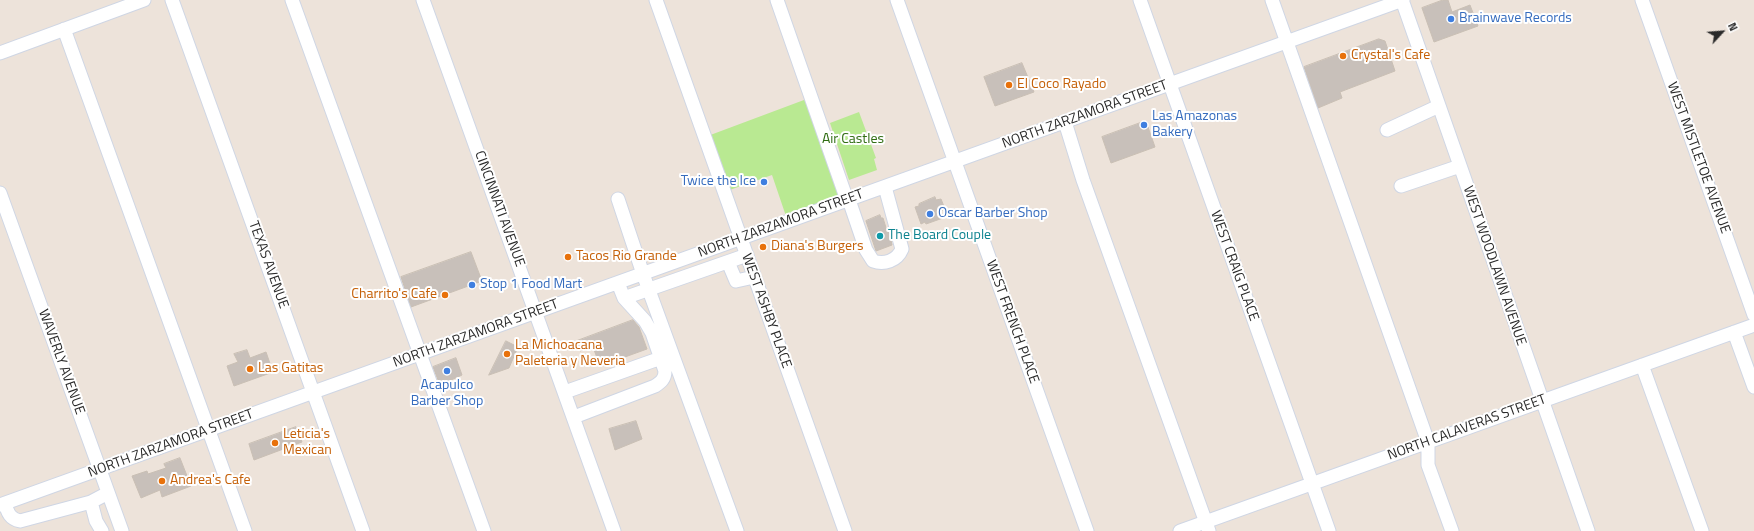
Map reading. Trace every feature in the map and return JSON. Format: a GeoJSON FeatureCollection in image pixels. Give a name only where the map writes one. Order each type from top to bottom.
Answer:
{"type":"FeatureCollection","features":[{"type":"Feature","properties":{"kind":"street"},"geometry":{"type":"LineString","coordinates":[[0,53],[144,0]]}},
{"type":"Feature","properties":{"kind":"street","name":"TEXAS AVENUE"},"geometry":{"type":"LineString","coordinates":[[172,0],[363,531]]}},
{"type":"Feature","properties":{"kind":"street"},"geometry":{"type":"LineString","coordinates":[[292,0],[484,531]]}},
{"type":"Feature","properties":{"kind":"street","name":"CINCINNATI AVENUE"},"geometry":{"type":"LineString","coordinates":[[423,0],[614,531]]}},
{"type":"Feature","properties":{"kind":"street","name":"WEST ASHBY PLACE"},"geometry":{"type":"LineString","coordinates":[[656,0],[845,531]]}},
{"type":"Feature","properties":{"kind":"street"},"geometry":{"type":"LineString","coordinates":[[777,0],[866,250],[873,261],[881,264],[890,261],[899,255],[902,249],[885,187]]}},
{"type":"Feature","properties":{"kind":"street","name":"WEST FRENCH PLACE"},"geometry":{"type":"LineString","coordinates":[[897,0],[1087,531]]}},
{"type":"Feature","properties":{"kind":"street","name":"WEST CRAIG PLACE"},"geometry":{"type":"LineString","coordinates":[[1140,0],[1329,531]]}},
{"type":"Feature","properties":{"kind":"street"},"geometry":{"type":"LineString","coordinates":[[1272,0],[1428,442],[1428,465],[1452,531]]}},
{"type":"Feature","properties":{"kind":"street","name":"NORTH ZARZAMORA STREET"},"geometry":{"type":"LineString","coordinates":[[3,505],[1402,0]]}},
{"type":"Feature","properties":{"kind":"street","name":"WEST WOODLAWN AVENUE"},"geometry":{"type":"LineString","coordinates":[[1402,0],[1541,401],[1588,531]]}},
{"type":"Feature","properties":{"kind":"street","name":"WEST MISTLETOE AVENUE"},"geometry":{"type":"LineString","coordinates":[[1642,0],[1754,315]]}},
{"type":"Feature","properties":{"kind":"street"},"geometry":{"type":"LineString","coordinates":[[64,29],[245,531]]}},
{"type":"Feature","properties":{"kind":"street"},"geometry":{"type":"LineString","coordinates":[[1387,130],[1439,106]]}},
{"type":"Feature","properties":{"kind":"street"},"geometry":{"type":"LineString","coordinates":[[1065,122],[1083,180],[1208,526]]}},
{"type":"Feature","properties":{"kind":"street"},"geometry":{"type":"LineString","coordinates":[[1401,186],[1460,166]]}},
{"type":"Feature","properties":{"kind":"street","name":"WAVERLY AVENUE"},"geometry":{"type":"LineString","coordinates":[[0,193],[100,470],[118,530]]}},
{"type":"Feature","properties":{"kind":"street"},"geometry":{"type":"LineString","coordinates":[[618,199],[643,274],[737,531]]}},
{"type":"Feature","properties":{"kind":"street"},"geometry":{"type":"LineString","coordinates":[[624,298],[747,255]]}},
{"type":"Feature","properties":{"kind":"street"},"geometry":{"type":"LineString","coordinates":[[728,262],[736,281],[754,277]]}},
{"type":"Feature","properties":{"kind":"street"},"geometry":{"type":"LineString","coordinates":[[574,417],[655,386],[665,376],[665,371],[652,333],[645,321],[624,298],[618,283]]}},
{"type":"Feature","properties":{"kind":"street","name":"NORTH CALAVERAS STREET"},"geometry":{"type":"LineString","coordinates":[[1180,531],[1208,526],[1312,484],[1754,325]]}},
{"type":"Feature","properties":{"kind":"street"},"geometry":{"type":"LineString","coordinates":[[1734,332],[1754,387]]}},
{"type":"Feature","properties":{"kind":"street"},"geometry":{"type":"LineString","coordinates":[[565,392],[660,358]]}},
{"type":"Feature","properties":{"kind":"street"},"geometry":{"type":"LineString","coordinates":[[1642,365],[1702,531]]}},
{"type":"Feature","properties":{"kind":"street"},"geometry":{"type":"LineString","coordinates":[[3,505],[8,514],[14,520],[20,521],[91,502],[108,493]]}},
{"type":"Feature","properties":{"kind":"street"},"geometry":{"type":"LineString","coordinates":[[91,502],[96,521],[102,531]]}},
{"type":"Feature","properties":{"kind":"green space"},"geometry":{"type":"Polygon","coordinates":[[[812,97],[847,200],[788,222],[772,175],[724,192],[705,137],[812,97]]]}},
{"type":"Feature","properties":{"kind":"green space","name":"Air Castles"},"geometry":{"type":"Polygon","coordinates":[[[859,112],[876,158],[874,159],[877,170],[849,180],[830,123],[859,112]]]}},
{"type":"Feature","properties":{"kind":"building","name":"Brainwave Records"},"geometry":{"type":"Polygon","coordinates":[[[1443,0],[1448,0],[1452,12],[1470,5],[1478,26],[1434,42],[1422,8],[1443,0]]]}},
{"type":"Feature","properties":{"kind":"building"},"geometry":{"type":"Polygon","coordinates":[[[1379,39],[1385,41],[1395,71],[1340,92],[1342,98],[1318,108],[1304,67],[1379,39]]]}},
{"type":"Feature","properties":{"kind":"building","name":"El Coco Rayado"},"geometry":{"type":"Polygon","coordinates":[[[1022,63],[1034,92],[995,106],[984,77],[1022,63]]]}},
{"type":"Feature","properties":{"kind":"building"},"geometry":{"type":"Polygon","coordinates":[[[1140,123],[1148,127],[1155,147],[1111,163],[1102,137],[1140,123]]]}},
{"type":"Feature","properties":{"kind":"building","name":"Oscar Barber Shop"},"geometry":{"type":"Polygon","coordinates":[[[935,197],[936,200],[941,199],[945,209],[940,211],[943,218],[926,224],[925,222],[921,224],[915,207],[935,197]]]}},
{"type":"Feature","properties":{"kind":"building","name":"The Board Couple"},"geometry":{"type":"Polygon","coordinates":[[[880,215],[881,218],[883,218],[887,231],[889,231],[892,245],[876,251],[866,221],[880,215]]]}},
{"type":"Feature","properties":{"kind":"building"},"geometry":{"type":"Polygon","coordinates":[[[471,252],[482,281],[411,307],[401,277],[471,252]]]}},
{"type":"Feature","properties":{"kind":"building"},"geometry":{"type":"Polygon","coordinates":[[[633,320],[639,327],[647,349],[600,366],[593,347],[580,351],[577,341],[633,320]]]}},
{"type":"Feature","properties":{"kind":"building","name":"La Michoacana Paleteria y Neveria"},"geometry":{"type":"Polygon","coordinates":[[[506,341],[518,347],[509,368],[489,375],[506,341]]]}},
{"type":"Feature","properties":{"kind":"building","name":"Las Gatitas"},"geometry":{"type":"Polygon","coordinates":[[[247,350],[250,358],[266,352],[273,372],[234,386],[227,366],[238,362],[234,354],[247,350]]]}},
{"type":"Feature","properties":{"kind":"building","name":"Acapulco Barber Shop"},"geometry":{"type":"Polygon","coordinates":[[[456,358],[462,375],[440,385],[433,367],[456,358]]]}},
{"type":"Feature","properties":{"kind":"building"},"geometry":{"type":"Polygon","coordinates":[[[636,421],[642,439],[615,450],[609,429],[636,421]]]}},
{"type":"Feature","properties":{"kind":"building","name":"Leticia's Mexican"},"geometry":{"type":"Polygon","coordinates":[[[296,427],[302,442],[254,460],[249,444],[296,427]]]}},
{"type":"Feature","properties":{"kind":"building","name":"Andrea's Cafe"},"geometry":{"type":"Polygon","coordinates":[[[180,458],[191,486],[162,497],[160,490],[141,498],[132,476],[147,471],[148,474],[166,468],[164,464],[180,458]]]}},
{"type":"Feature","properties":{"kind":"place","name":"Brainwave Records"},"geometry":{"type":"Point","coordinates":[1451,19]}},
{"type":"Feature","properties":{"kind":"place","name":"Crystal's Cafe"},"geometry":{"type":"Point","coordinates":[1343,56]}},
{"type":"Feature","properties":{"kind":"place","name":"El Coco Rayado"},"geometry":{"type":"Point","coordinates":[1009,85]}},
{"type":"Feature","properties":{"kind":"place","name":"Las Amazonas Bakery"},"geometry":{"type":"Point","coordinates":[1144,125]}},
{"type":"Feature","properties":{"kind":"place","name":"Twice the Ice"},"geometry":{"type":"Point","coordinates":[764,182]}},
{"type":"Feature","properties":{"kind":"place","name":"Oscar Barber Shop"},"geometry":{"type":"Point","coordinates":[930,214]}},
{"type":"Feature","properties":{"kind":"place","name":"The Board Couple"},"geometry":{"type":"Point","coordinates":[880,236]}},
{"type":"Feature","properties":{"kind":"place","name":"Diana's Burgers"},"geometry":{"type":"Point","coordinates":[763,247]}},
{"type":"Feature","properties":{"kind":"place","name":"Tacos Rio Grande"},"geometry":{"type":"Point","coordinates":[568,257]}},
{"type":"Feature","properties":{"kind":"place","name":"Stop 1 Food Mart"},"geometry":{"type":"Point","coordinates":[472,285]}},
{"type":"Feature","properties":{"kind":"place","name":"Charrito's Cafe"},"geometry":{"type":"Point","coordinates":[445,295]}},
{"type":"Feature","properties":{"kind":"place","name":"La Michoacana Paleteria y Neveria"},"geometry":{"type":"Point","coordinates":[507,354]}},
{"type":"Feature","properties":{"kind":"place","name":"Las Gatitas"},"geometry":{"type":"Point","coordinates":[250,369]}},
{"type":"Feature","properties":{"kind":"place","name":"Acapulco Barber Shop"},"geometry":{"type":"Point","coordinates":[447,371]}},
{"type":"Feature","properties":{"kind":"place","name":"Leticia's Mexican"},"geometry":{"type":"Point","coordinates":[275,443]}},
{"type":"Feature","properties":{"kind":"place","name":"Andrea's Cafe"},"geometry":{"type":"Point","coordinates":[162,481]}}]}
